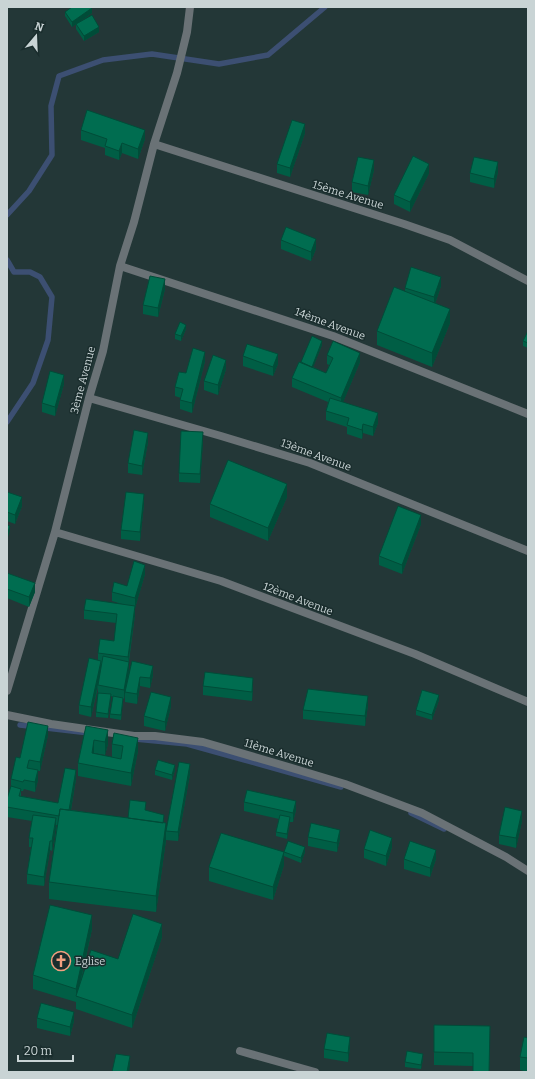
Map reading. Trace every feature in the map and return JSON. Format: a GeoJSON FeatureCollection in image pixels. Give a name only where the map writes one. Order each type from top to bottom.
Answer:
{"type":"FeatureCollection","features":[{"type":"Feature","properties":{"kind":"street","name":"3ème Avenue"},"geometry":{"type":"LineString","coordinates":[[7,691],[55,532],[89,398],[103,351],[120,266],[134,222],[154,144],[177,73],[187,32],[190,7]]}},
{"type":"Feature","properties":{"kind":"street","name":"15ème Avenue"},"geometry":{"type":"LineString","coordinates":[[154,144],[450,240],[528,281]]}},
{"type":"Feature","properties":{"kind":"street","name":"14ème Avenue"},"geometry":{"type":"LineString","coordinates":[[120,266],[333,336],[528,414]]}},
{"type":"Feature","properties":{"kind":"street","name":"13ème Avenue"},"geometry":{"type":"LineString","coordinates":[[89,398],[310,463],[528,551]]}},
{"type":"Feature","properties":{"kind":"street","name":"12ème Avenue"},"geometry":{"type":"LineString","coordinates":[[55,532],[228,584],[415,654],[528,702]]}},
{"type":"Feature","properties":{"kind":"street","name":"11ème Avenue"},"geometry":{"type":"LineString","coordinates":[[7,715],[51,724],[134,736],[155,736],[203,742],[275,763],[345,784],[422,813],[528,871]]}},
{"type":"Feature","properties":{"kind":"street"},"geometry":{"type":"LineString","coordinates":[[240,1051],[315,1072]]}},
{"type":"Feature","properties":{"kind":"building"},"geometry":{"type":"Polygon","coordinates":[[[72,7],[92,8],[72,22],[65,12],[72,7]]]}},
{"type":"Feature","properties":{"kind":"building"},"geometry":{"type":"Polygon","coordinates":[[[92,15],[99,27],[84,36],[76,24],[92,15]]]}},
{"type":"Feature","properties":{"kind":"building"},"geometry":{"type":"Polygon","coordinates":[[[87,110],[145,130],[138,149],[122,143],[119,151],[105,146],[107,139],[81,130],[87,110]]]}},
{"type":"Feature","properties":{"kind":"building"},"geometry":{"type":"Polygon","coordinates":[[[292,120],[305,124],[290,168],[277,164],[292,120]]]}},
{"type":"Feature","properties":{"kind":"building"},"geometry":{"type":"Polygon","coordinates":[[[413,156],[429,164],[410,202],[394,195],[413,156]]]}},
{"type":"Feature","properties":{"kind":"building"},"geometry":{"type":"Polygon","coordinates":[[[358,157],[374,160],[368,186],[352,182],[358,157]]]}},
{"type":"Feature","properties":{"kind":"building"},"geometry":{"type":"Polygon","coordinates":[[[474,157],[498,162],[494,179],[470,173],[474,157]]]}},
{"type":"Feature","properties":{"kind":"building"},"geometry":{"type":"Polygon","coordinates":[[[286,227],[316,239],[311,252],[281,240],[286,227]]]}},
{"type":"Feature","properties":{"kind":"building"},"geometry":{"type":"Polygon","coordinates":[[[411,267],[441,277],[434,297],[405,288],[411,267]]]}},
{"type":"Feature","properties":{"kind":"building"},"geometry":{"type":"Polygon","coordinates":[[[150,276],[165,279],[158,308],[143,305],[150,276]]]}},
{"type":"Feature","properties":{"kind":"building"},"geometry":{"type":"Polygon","coordinates":[[[394,287],[450,309],[432,353],[377,331],[394,287]]]}},
{"type":"Feature","properties":{"kind":"building"},"geometry":{"type":"Polygon","coordinates":[[[180,322],[186,325],[181,336],[175,334],[180,322]]]}},
{"type":"Feature","properties":{"kind":"building"},"geometry":{"type":"Polygon","coordinates":[[[528,331],[528,343],[523,341],[528,331]]]}},
{"type":"Feature","properties":{"kind":"building"},"geometry":{"type":"Polygon","coordinates":[[[312,336],[322,341],[312,367],[301,362],[312,336]]]}},
{"type":"Feature","properties":{"kind":"building"},"geometry":{"type":"Polygon","coordinates":[[[333,341],[360,353],[341,398],[292,378],[299,362],[326,373],[333,358],[327,355],[333,341]]]}},
{"type":"Feature","properties":{"kind":"building"},"geometry":{"type":"Polygon","coordinates":[[[247,344],[278,354],[273,367],[243,356],[247,344]]]}},
{"type":"Feature","properties":{"kind":"building"},"geometry":{"type":"Polygon","coordinates":[[[193,348],[205,352],[192,403],[180,400],[183,389],[175,387],[179,372],[186,373],[193,348]]]}},
{"type":"Feature","properties":{"kind":"building"},"geometry":{"type":"Polygon","coordinates":[[[213,355],[226,360],[218,385],[204,381],[213,355]]]}},
{"type":"Feature","properties":{"kind":"building"},"geometry":{"type":"Polygon","coordinates":[[[50,371],[64,375],[55,407],[42,403],[50,371]]]}},
{"type":"Feature","properties":{"kind":"building"},"geometry":{"type":"Polygon","coordinates":[[[330,398],[378,413],[373,427],[363,424],[362,430],[347,425],[349,418],[326,411],[330,398]]]}},
{"type":"Feature","properties":{"kind":"building"},"geometry":{"type":"Polygon","coordinates":[[[134,430],[148,433],[142,466],[128,463],[134,430]]]}},
{"type":"Feature","properties":{"kind":"building"},"geometry":{"type":"Polygon","coordinates":[[[181,431],[203,432],[200,474],[179,473],[181,431]]]}},
{"type":"Feature","properties":{"kind":"building"},"geometry":{"type":"Polygon","coordinates":[[[228,460],[287,484],[268,528],[210,504],[228,460]]]}},
{"type":"Feature","properties":{"kind":"building"},"geometry":{"type":"Polygon","coordinates":[[[7,492],[22,497],[15,515],[7,512],[7,492]]]}},
{"type":"Feature","properties":{"kind":"building"},"geometry":{"type":"Polygon","coordinates":[[[126,492],[144,494],[140,532],[121,530],[126,492]]]}},
{"type":"Feature","properties":{"kind":"building"},"geometry":{"type":"Polygon","coordinates":[[[398,506],[421,515],[402,565],[379,556],[398,506]]]}},
{"type":"Feature","properties":{"kind":"building"},"geometry":{"type":"Polygon","coordinates":[[[7,525],[10,526],[7,535],[7,525]]]}},
{"type":"Feature","properties":{"kind":"building"},"geometry":{"type":"Polygon","coordinates":[[[134,561],[145,565],[135,598],[112,592],[114,582],[127,586],[134,561]]]}},
{"type":"Feature","properties":{"kind":"building"},"geometry":{"type":"Polygon","coordinates":[[[7,573],[35,583],[29,597],[7,589],[7,573]]]}},
{"type":"Feature","properties":{"kind":"building"},"geometry":{"type":"Polygon","coordinates":[[[86,599],[135,606],[128,657],[98,653],[100,639],[114,641],[117,614],[84,610],[86,599]]]}},
{"type":"Feature","properties":{"kind":"building"},"geometry":{"type":"Polygon","coordinates":[[[103,656],[129,662],[124,690],[98,685],[103,656]]]}},
{"type":"Feature","properties":{"kind":"building"},"geometry":{"type":"Polygon","coordinates":[[[89,658],[101,661],[91,707],[79,705],[89,658]]]}},
{"type":"Feature","properties":{"kind":"building"},"geometry":{"type":"Polygon","coordinates":[[[132,661],[153,666],[150,678],[140,677],[137,694],[125,692],[132,661]]]}},
{"type":"Feature","properties":{"kind":"building"},"geometry":{"type":"Polygon","coordinates":[[[205,672],[253,678],[252,692],[203,686],[205,672]]]}},
{"type":"Feature","properties":{"kind":"building"},"geometry":{"type":"Polygon","coordinates":[[[308,689],[368,696],[365,716],[303,710],[308,689]]]}},
{"type":"Feature","properties":{"kind":"building"},"geometry":{"type":"Polygon","coordinates":[[[422,690],[439,695],[432,715],[416,710],[422,690]]]}},
{"type":"Feature","properties":{"kind":"building"},"geometry":{"type":"Polygon","coordinates":[[[151,692],[171,697],[165,722],[144,716],[151,692]]]}},
{"type":"Feature","properties":{"kind":"building"},"geometry":{"type":"Polygon","coordinates":[[[98,693],[111,694],[108,714],[96,712],[98,693]]]}},
{"type":"Feature","properties":{"kind":"building"},"geometry":{"type":"Polygon","coordinates":[[[113,696],[123,698],[121,715],[110,714],[113,696]]]}},
{"type":"Feature","properties":{"kind":"building"},"geometry":{"type":"Polygon","coordinates":[[[28,722],[48,726],[40,762],[29,760],[27,768],[38,770],[35,782],[24,780],[23,782],[11,779],[16,757],[20,758],[28,722]]]}},
{"type":"Feature","properties":{"kind":"building"},"geometry":{"type":"Polygon","coordinates":[[[86,726],[108,730],[105,742],[94,740],[92,753],[121,759],[123,746],[112,744],[114,733],[138,738],[131,773],[78,763],[86,726]]]}},
{"type":"Feature","properties":{"kind":"building"},"geometry":{"type":"Polygon","coordinates":[[[158,760],[175,765],[172,775],[155,770],[158,760]]]}},
{"type":"Feature","properties":{"kind":"building"},"geometry":{"type":"Polygon","coordinates":[[[179,762],[190,764],[178,832],[166,831],[179,762]]]}},
{"type":"Feature","properties":{"kind":"building"},"geometry":{"type":"Polygon","coordinates":[[[65,768],[76,770],[69,810],[60,809],[59,816],[7,807],[7,799],[11,786],[21,789],[19,796],[58,803],[65,768]]]}},
{"type":"Feature","properties":{"kind":"building"},"geometry":{"type":"Polygon","coordinates":[[[247,790],[296,801],[293,813],[244,802],[247,790]]]}},
{"type":"Feature","properties":{"kind":"building"},"geometry":{"type":"Polygon","coordinates":[[[130,800],[146,802],[145,810],[164,815],[163,823],[128,818],[130,800]]]}},
{"type":"Feature","properties":{"kind":"building"},"geometry":{"type":"Polygon","coordinates":[[[505,807],[522,811],[516,838],[499,835],[505,807]]]}},
{"type":"Feature","properties":{"kind":"building"},"geometry":{"type":"Polygon","coordinates":[[[60,809],[166,823],[156,896],[49,882],[60,809]]]}},
{"type":"Feature","properties":{"kind":"building"},"geometry":{"type":"Polygon","coordinates":[[[33,815],[56,818],[52,841],[50,841],[44,877],[27,874],[33,838],[29,838],[33,815]]]}},
{"type":"Feature","properties":{"kind":"building"},"geometry":{"type":"Polygon","coordinates":[[[280,815],[290,817],[287,834],[276,832],[280,815]]]}},
{"type":"Feature","properties":{"kind":"building"},"geometry":{"type":"Polygon","coordinates":[[[311,823],[340,830],[337,843],[308,837],[311,823]]]}},
{"type":"Feature","properties":{"kind":"building"},"geometry":{"type":"Polygon","coordinates":[[[370,830],[392,838],[386,856],[364,849],[370,830]]]}},
{"type":"Feature","properties":{"kind":"building"},"geometry":{"type":"Polygon","coordinates":[[[221,833],[284,852],[273,887],[209,867],[221,833]]]}},
{"type":"Feature","properties":{"kind":"building"},"geometry":{"type":"Polygon","coordinates":[[[288,841],[305,847],[301,858],[284,852],[288,841]]]}},
{"type":"Feature","properties":{"kind":"building"},"geometry":{"type":"Polygon","coordinates":[[[410,841],[436,850],[430,868],[404,859],[410,841]]]}},
{"type":"Feature","properties":{"kind":"building"},"geometry":{"type":"Polygon","coordinates":[[[50,905],[92,915],[76,989],[33,975],[50,905]]]}},
{"type":"Feature","properties":{"kind":"building"},"geometry":{"type":"Polygon","coordinates":[[[133,914],[162,924],[132,1015],[76,996],[91,950],[118,959],[133,914]]]}},
{"type":"Feature","properties":{"kind":"building"},"geometry":{"type":"Polygon","coordinates":[[[41,1003],[74,1012],[70,1027],[37,1018],[41,1003]]]}},
{"type":"Feature","properties":{"kind":"building"},"geometry":{"type":"Polygon","coordinates":[[[434,1025],[490,1026],[489,1072],[473,1072],[473,1053],[434,1052],[434,1025]]]}},
{"type":"Feature","properties":{"kind":"building"},"geometry":{"type":"Polygon","coordinates":[[[327,1033],[350,1037],[348,1053],[324,1049],[327,1033]]]}},
{"type":"Feature","properties":{"kind":"building"},"geometry":{"type":"Polygon","coordinates":[[[524,1037],[528,1038],[528,1058],[520,1057],[524,1037]]]}},
{"type":"Feature","properties":{"kind":"building"},"geometry":{"type":"Polygon","coordinates":[[[407,1051],[423,1054],[421,1065],[405,1062],[407,1051]]]}},
{"type":"Feature","properties":{"kind":"building"},"geometry":{"type":"Polygon","coordinates":[[[116,1054],[130,1056],[127,1072],[112,1072],[116,1054]]]}},
{"type":"Feature","properties":{"kind":"waterway"},"geometry":{"type":"LineString","coordinates":[[7,215],[29,191],[52,155],[51,106],[59,76],[103,60],[152,54],[219,64],[268,55],[325,7]]}},
{"type":"Feature","properties":{"kind":"waterway"},"geometry":{"type":"LineString","coordinates":[[7,260],[14,272],[30,272],[40,277],[52,297],[48,340],[33,383],[7,422]]}},
{"type":"Feature","properties":{"kind":"waterway"},"geometry":{"type":"LineString","coordinates":[[20,725],[89,733]]}},
{"type":"Feature","properties":{"kind":"waterway"},"geometry":{"type":"LineString","coordinates":[[135,739],[187,744],[341,787]]}},
{"type":"Feature","properties":{"kind":"waterway"},"geometry":{"type":"LineString","coordinates":[[411,813],[444,829]]}},
{"type":"Feature","properties":{"kind":"place","name":"Eglise"},"geometry":{"type":"Point","coordinates":[61,961]}}]}
